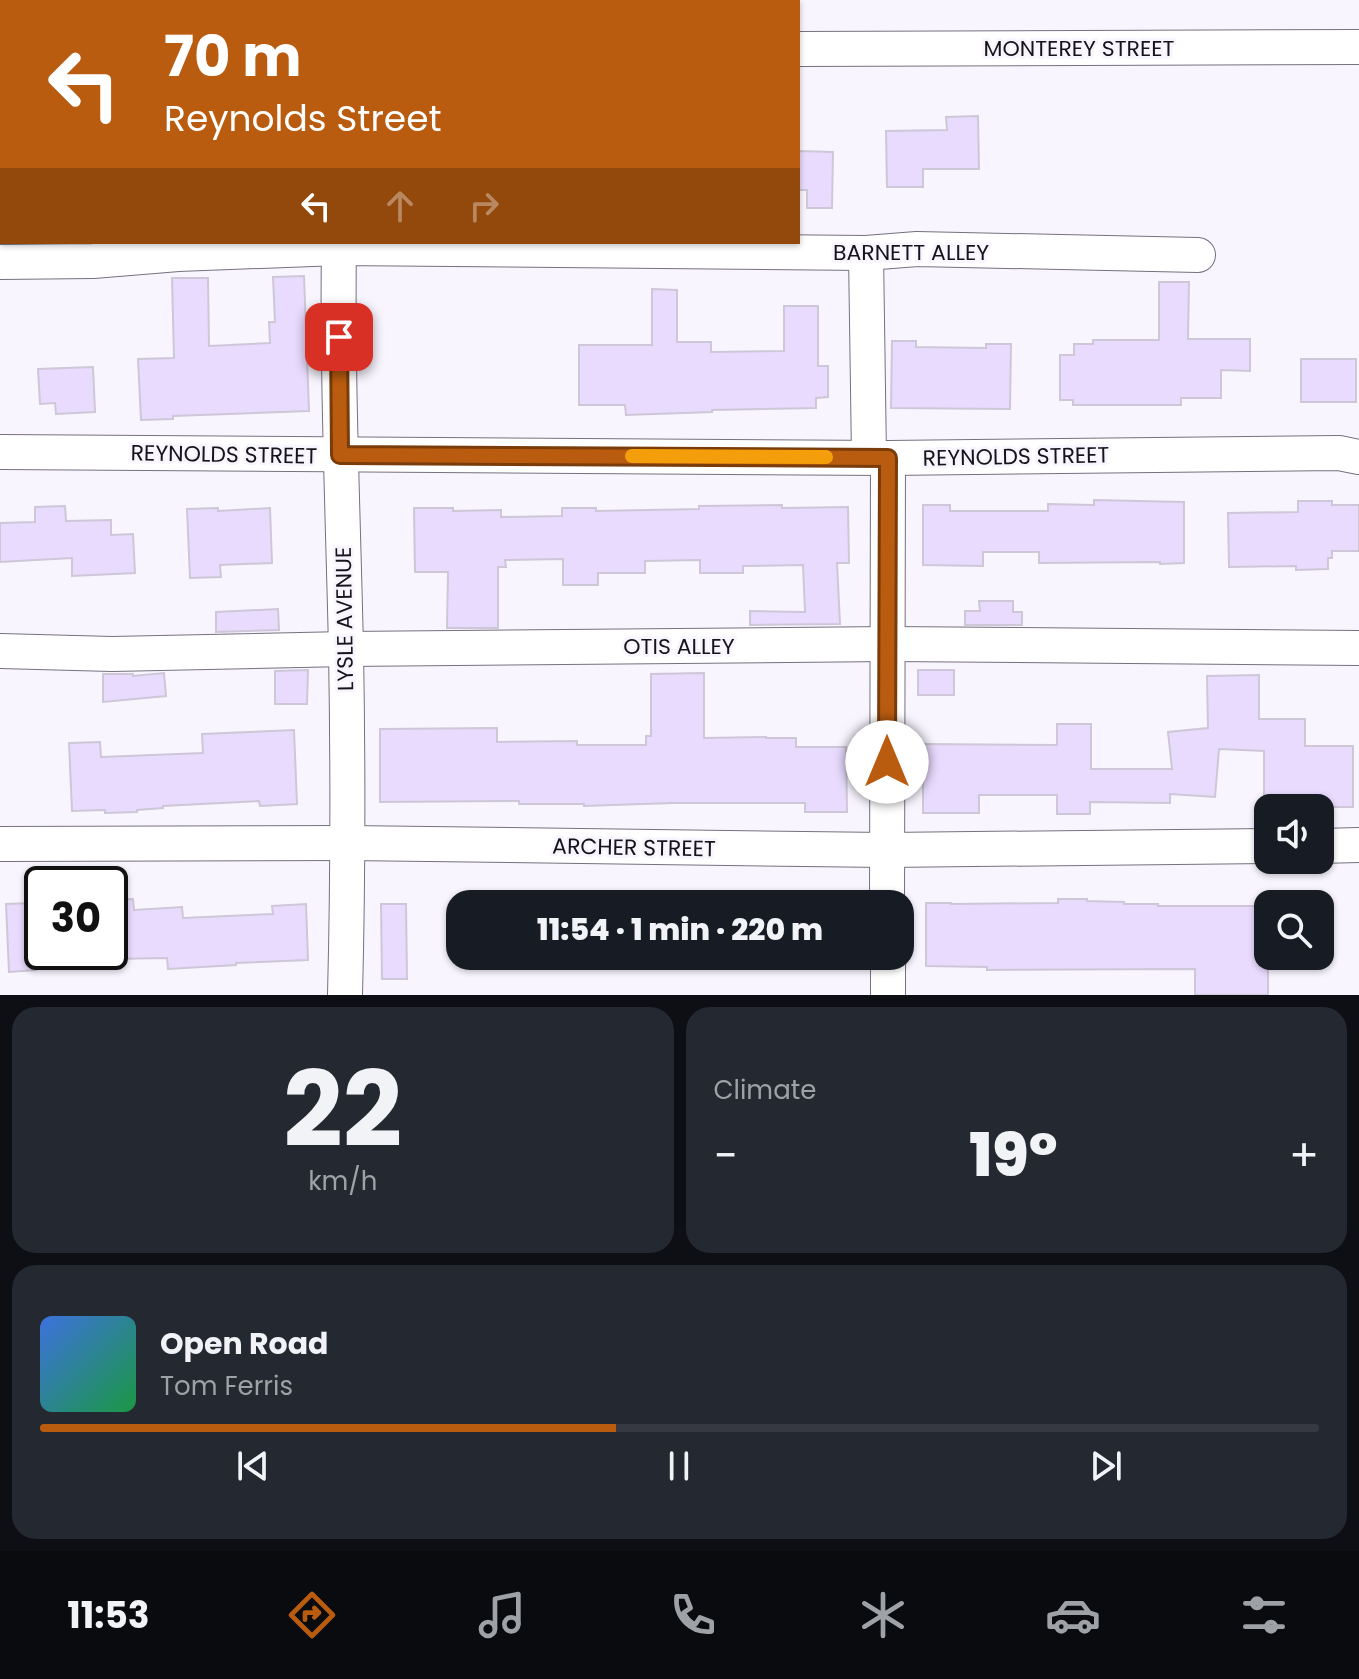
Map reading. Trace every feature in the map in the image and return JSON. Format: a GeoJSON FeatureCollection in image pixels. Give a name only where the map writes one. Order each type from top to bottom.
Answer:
{"type":"FeatureCollection","features":[{"type":"Feature","properties":{"kind":"street","name":"MONTEREY STREET"},"geometry":{"type":"LineString","coordinates":[[800,49],[1359,47]]}},
{"type":"Feature","properties":{"kind":"street","name":"BARNETT ALLEY"},"geometry":{"type":"LineString","coordinates":[[0,262],[93,261],[339,245],[866,253],[917,249],[1198,255]]}},
{"type":"Feature","properties":{"kind":"street","name":"LYSLE AVENUE"},"geometry":{"type":"LineString","coordinates":[[339,245],[348,843],[345,995]]}},
{"type":"Feature","properties":{"kind":"street"},"geometry":{"type":"LineString","coordinates":[[866,253],[888,644],[887,890]]}},
{"type":"Feature","properties":{"kind":"street","name":"REYNOLDS STREET"},"geometry":{"type":"LineString","coordinates":[[0,452],[878,457],[1339,453],[1359,457]]}},
{"type":"Feature","properties":{"kind":"street","name":"OTIS ALLEY"},"geometry":{"type":"LineString","coordinates":[[0,651],[112,654],[888,644],[1359,648]]}},
{"type":"Feature","properties":{"kind":"street","name":"ARCHER STREET"},"geometry":{"type":"LineString","coordinates":[[0,844],[348,843],[886,850],[1254,846]]}},
{"type":"Feature","properties":{"kind":"street"},"geometry":{"type":"LineString","coordinates":[[1334,846],[1359,845]]}},
{"type":"Feature","properties":{"kind":"street"},"geometry":{"type":"LineString","coordinates":[[888,970],[888,995]]}},
{"type":"Feature","properties":{"kind":"building"},"geometry":{"type":"Polygon","coordinates":[[[978,116],[979,169],[923,169],[923,187],[887,187],[886,131],[947,130],[946,117],[978,116]]]}},
{"type":"Feature","properties":{"kind":"building"},"geometry":{"type":"Polygon","coordinates":[[[800,151],[833,152],[832,208],[807,208],[807,190],[800,190],[800,151]]]}},
{"type":"Feature","properties":{"kind":"building"},"geometry":{"type":"Polygon","coordinates":[[[304,276],[309,411],[141,420],[138,359],[174,358],[172,278],[208,278],[209,346],[270,343],[269,322],[275,322],[273,277],[304,276]]]}},
{"type":"Feature","properties":{"kind":"building"},"geometry":{"type":"Polygon","coordinates":[[[1159,282],[1189,282],[1188,339],[1250,339],[1250,371],[1221,370],[1221,398],[1181,398],[1181,405],[1073,405],[1073,400],[1060,400],[1060,355],[1074,355],[1074,344],[1093,344],[1093,340],[1159,340],[1159,282]]]}},
{"type":"Feature","properties":{"kind":"building"},"geometry":{"type":"Polygon","coordinates":[[[652,289],[677,290],[677,342],[711,342],[711,352],[784,351],[784,306],[818,306],[818,366],[828,366],[828,397],[816,398],[816,408],[626,415],[625,405],[579,405],[579,345],[652,345],[652,289]]]}},
{"type":"Feature","properties":{"kind":"building"},"geometry":{"type":"Polygon","coordinates":[[[892,341],[916,341],[916,347],[986,348],[986,344],[1011,344],[1010,409],[891,408],[892,341]]]}},
{"type":"Feature","properties":{"kind":"building"},"geometry":{"type":"Polygon","coordinates":[[[1301,359],[1356,359],[1356,402],[1301,402],[1301,359]]]}},
{"type":"Feature","properties":{"kind":"building"},"geometry":{"type":"Polygon","coordinates":[[[93,367],[95,412],[56,414],[55,403],[40,404],[38,369],[93,367]]]}},
{"type":"Feature","properties":{"kind":"building"},"geometry":{"type":"Polygon","coordinates":[[[1094,500],[1184,502],[1184,563],[1039,563],[1039,552],[983,552],[983,566],[923,565],[923,505],[950,505],[950,511],[1048,511],[1048,504],[1094,505],[1094,500]]]}},
{"type":"Feature","properties":{"kind":"building"},"geometry":{"type":"Polygon","coordinates":[[[1298,501],[1359,505],[1359,551],[1332,551],[1328,569],[1229,567],[1228,513],[1298,512],[1298,501]]]}},
{"type":"Feature","properties":{"kind":"building"},"geometry":{"type":"Polygon","coordinates":[[[782,505],[782,508],[848,507],[849,563],[837,563],[840,624],[750,625],[750,611],[805,612],[803,565],[743,566],[743,573],[700,573],[700,560],[645,561],[645,573],[598,573],[598,585],[563,585],[563,559],[505,560],[506,567],[498,567],[498,628],[447,628],[448,572],[415,572],[414,508],[501,510],[501,517],[562,516],[562,508],[596,508],[596,511],[782,505]]]}},
{"type":"Feature","properties":{"kind":"building"},"geometry":{"type":"Polygon","coordinates":[[[65,506],[66,521],[111,520],[111,535],[133,534],[135,573],[72,576],[72,558],[0,562],[0,523],[35,522],[35,507],[65,506]]]}},
{"type":"Feature","properties":{"kind":"building"},"geometry":{"type":"Polygon","coordinates":[[[218,508],[218,511],[270,508],[272,563],[220,565],[221,577],[190,578],[187,509],[218,508]]]}},
{"type":"Feature","properties":{"kind":"building"},"geometry":{"type":"Polygon","coordinates":[[[979,601],[1013,601],[1013,612],[1022,612],[1022,625],[965,625],[965,611],[980,611],[979,601]]]}},
{"type":"Feature","properties":{"kind":"building"},"geometry":{"type":"Polygon","coordinates":[[[278,609],[279,630],[216,632],[216,612],[278,609]]]}},
{"type":"Feature","properties":{"kind":"building"},"geometry":{"type":"Polygon","coordinates":[[[308,670],[307,704],[275,704],[275,671],[308,670]]]}},
{"type":"Feature","properties":{"kind":"building"},"geometry":{"type":"Polygon","coordinates":[[[918,670],[954,670],[954,695],[918,695],[918,670]]]}},
{"type":"Feature","properties":{"kind":"building"},"geometry":{"type":"Polygon","coordinates":[[[164,673],[166,696],[103,702],[103,674],[133,676],[164,673]]]}},
{"type":"Feature","properties":{"kind":"building"},"geometry":{"type":"Polygon","coordinates":[[[704,673],[704,738],[796,738],[796,747],[846,747],[847,812],[805,812],[805,803],[584,806],[519,804],[519,801],[380,802],[380,729],[497,728],[497,742],[577,741],[577,745],[646,745],[646,736],[651,736],[651,674],[704,673]]]}},
{"type":"Feature","properties":{"kind":"building"},"geometry":{"type":"Polygon","coordinates":[[[1259,675],[1259,719],[1305,719],[1305,746],[1353,746],[1353,807],[1334,807],[1334,794],[1264,794],[1264,751],[1219,749],[1215,797],[1170,794],[1170,803],[1090,802],[1090,814],[1057,814],[1057,795],[979,795],[979,813],[923,813],[923,744],[1057,745],[1057,724],[1091,724],[1091,769],[1172,769],[1168,732],[1208,728],[1207,676],[1259,675]]]}},
{"type":"Feature","properties":{"kind":"building"},"geometry":{"type":"Polygon","coordinates":[[[294,730],[297,804],[260,806],[259,801],[163,806],[137,812],[72,811],[69,743],[100,742],[101,757],[203,753],[202,734],[294,730]]]}},
{"type":"Feature","properties":{"kind":"building"},"geometry":{"type":"Polygon","coordinates":[[[128,899],[133,899],[134,910],[182,907],[183,918],[273,914],[272,906],[306,904],[308,960],[168,969],[167,958],[128,959],[128,899]]]}},
{"type":"Feature","properties":{"kind":"building"},"geometry":{"type":"Polygon","coordinates":[[[1058,899],[1087,899],[1158,906],[1254,906],[1254,970],[1268,970],[1268,995],[1195,995],[1195,969],[987,970],[987,967],[926,966],[926,903],[1058,903],[1058,899]]]}},
{"type":"Feature","properties":{"kind":"building"},"geometry":{"type":"Polygon","coordinates":[[[24,903],[24,970],[36,970],[9,972],[6,904],[24,903]]]}},
{"type":"Feature","properties":{"kind":"building"},"geometry":{"type":"Polygon","coordinates":[[[381,904],[406,904],[407,979],[382,979],[381,904]]]}},
{"type":"Feature","properties":{"kind":"slow traffic"},"geometry":{"type":"LineString","coordinates":[[632,456],[826,457]]}},
{"type":"Feature","properties":{"kind":"route"},"geometry":{"type":"LineString","coordinates":[[339,337],[340,455],[888,458],[887,762]]}}]}
